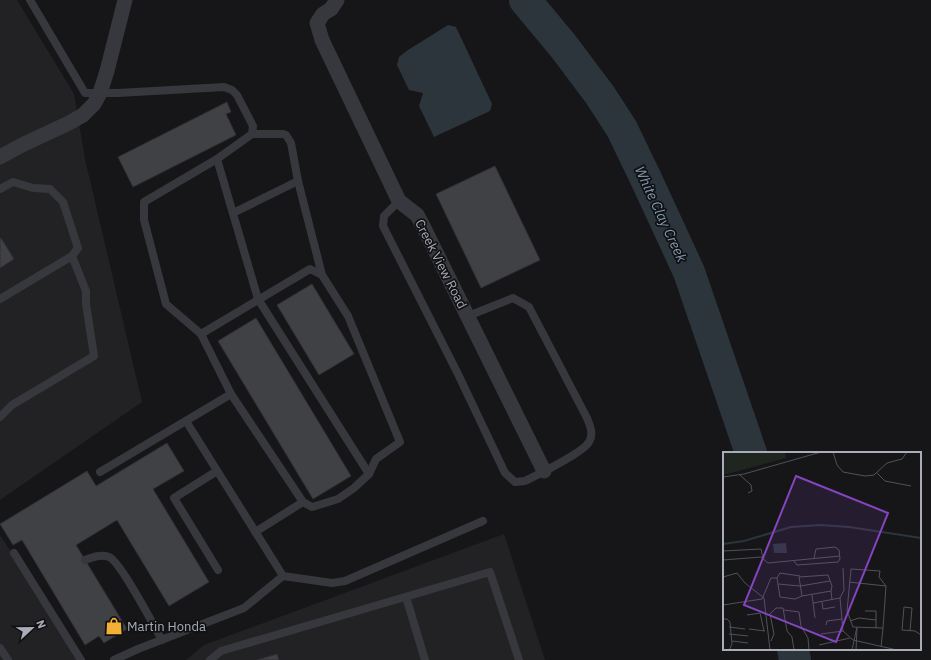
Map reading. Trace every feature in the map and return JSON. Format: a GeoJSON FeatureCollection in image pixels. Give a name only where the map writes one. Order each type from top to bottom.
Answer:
{"type":"FeatureCollection","features":[{"type":"Feature","properties":{"kind":"street"},"geometry":{"type":"LineString","coordinates":[[0,157],[69,123],[82,115],[94,104],[100,93],[125,0]]}},
{"type":"Feature","properties":{"kind":"street","name":"Creek View Road"},"geometry":{"type":"LineString","coordinates":[[338,0],[331,9],[323,14],[317,23],[319,33],[399,201],[417,215],[422,224],[544,471]]}},
{"type":"Feature","properties":{"kind":"lane"},"geometry":{"type":"LineString","coordinates":[[30,0],[85,93],[224,87],[232,90],[237,95],[253,126],[252,134]]}},
{"type":"Feature","properties":{"kind":"lane"},"geometry":{"type":"LineString","coordinates":[[252,134],[283,134],[286,135],[290,143],[298,182],[322,275],[348,316],[400,442],[376,459],[369,474],[354,488],[338,499],[312,507],[303,502],[231,394],[201,334],[166,304],[144,220],[144,202],[217,159],[252,134]]}},
{"type":"Feature","properties":{"kind":"lane"},"geometry":{"type":"LineString","coordinates":[[217,159],[258,299],[369,474]]}},
{"type":"Feature","properties":{"kind":"lane"},"geometry":{"type":"LineString","coordinates":[[0,188],[13,182],[33,188],[50,189],[64,202],[78,248],[72,256],[0,299]]}},
{"type":"Feature","properties":{"kind":"lane"},"geometry":{"type":"LineString","coordinates":[[233,213],[298,182]]}},
{"type":"Feature","properties":{"kind":"lane"},"geometry":{"type":"LineString","coordinates":[[399,201],[384,216],[383,226],[505,473],[515,482],[525,481],[581,451],[589,442],[592,432],[587,418],[529,307],[514,298],[468,316]]}},
{"type":"Feature","properties":{"kind":"lane"},"geometry":{"type":"LineString","coordinates":[[0,417],[12,405],[94,356],[86,304],[86,291],[72,256]]}},
{"type":"Feature","properties":{"kind":"lane"},"geometry":{"type":"LineString","coordinates":[[201,334],[310,269],[322,275]]}},
{"type":"Feature","properties":{"kind":"lane"},"geometry":{"type":"LineString","coordinates":[[100,472],[231,394]]}},
{"type":"Feature","properties":{"kind":"lane"},"geometry":{"type":"LineString","coordinates":[[186,421],[283,576]]}},
{"type":"Feature","properties":{"kind":"lane"},"geometry":{"type":"LineString","coordinates":[[217,471],[174,498],[218,570]]}},
{"type":"Feature","properties":{"kind":"lane"},"geometry":{"type":"LineString","coordinates":[[255,532],[303,502]]}},
{"type":"Feature","properties":{"kind":"lane"},"geometry":{"type":"LineString","coordinates":[[114,660],[244,608],[283,576],[332,582],[345,581],[483,521]]}},
{"type":"Feature","properties":{"kind":"lane"},"geometry":{"type":"LineString","coordinates":[[14,553],[81,660]]}},
{"type":"Feature","properties":{"kind":"lane"},"geometry":{"type":"LineString","coordinates":[[85,560],[102,556],[110,557],[120,568],[162,640]]}},
{"type":"Feature","properties":{"kind":"lane"},"geometry":{"type":"LineString","coordinates":[[210,660],[221,652],[490,572],[519,660]]}},
{"type":"Feature","properties":{"kind":"lane"},"geometry":{"type":"LineString","coordinates":[[406,597],[425,660]]}},
{"type":"Feature","properties":{"kind":"lane"},"geometry":{"type":"LineString","coordinates":[[0,648],[8,660]]}},
{"type":"Feature","properties":{"kind":"shaded area"},"geometry":{"type":"Polygon","coordinates":[[[0,0],[17,0],[74,94],[85,159],[142,402],[0,500],[0,0]]]}},
{"type":"Feature","properties":{"kind":"shaded area"},"geometry":{"type":"Polygon","coordinates":[[[448,25],[456,27],[492,104],[490,111],[434,137],[419,106],[423,93],[409,90],[397,65],[399,57],[448,25]]]}},
{"type":"Feature","properties":{"kind":"shaded area"},"geometry":{"type":"Polygon","coordinates":[[[504,534],[545,660],[186,660],[204,645],[504,534]]]}},
{"type":"Feature","properties":{"kind":"shaded area"},"geometry":{"type":"Polygon","coordinates":[[[0,535],[81,660],[0,660],[0,535]]]}},
{"type":"Feature","properties":{"kind":"building"},"geometry":{"type":"Polygon","coordinates":[[[227,102],[231,112],[226,114],[236,135],[133,187],[118,157],[227,102]]]}},
{"type":"Feature","properties":{"kind":"building"},"geometry":{"type":"Polygon","coordinates":[[[495,166],[540,260],[481,288],[436,194],[495,166]]]}},
{"type":"Feature","properties":{"kind":"building"},"geometry":{"type":"Polygon","coordinates":[[[1,238],[14,259],[0,268],[0,239],[1,238]]]}},
{"type":"Feature","properties":{"kind":"building"},"geometry":{"type":"Polygon","coordinates":[[[312,284],[354,354],[319,375],[277,305],[312,284]]]}},
{"type":"Feature","properties":{"kind":"building"},"geometry":{"type":"Polygon","coordinates":[[[256,318],[351,476],[313,499],[218,341],[256,318]]]}},
{"type":"Feature","properties":{"kind":"building"},"geometry":{"type":"Polygon","coordinates":[[[167,443],[184,471],[153,489],[209,582],[169,606],[117,520],[76,545],[127,629],[104,643],[99,636],[85,645],[22,540],[13,545],[0,524],[87,471],[96,486],[167,443]]]}},
{"type":"Feature","properties":{"kind":"building"},"geometry":{"type":"Polygon","coordinates":[[[277,654],[279,660],[257,660],[277,654]]]}},
{"type":"Feature","properties":{"kind":"waterway","name":"White Clay Creek"},"geometry":{"type":"LineString","coordinates":[[525,0],[564,47],[600,95],[622,129],[689,272],[751,452]]}},
{"type":"Feature","properties":{"kind":"waterway","name":"White Clay Creek"},"geometry":{"type":"LineString","coordinates":[[793,650],[795,660]]}},
{"type":"Feature","properties":{"kind":"place","name":"Martin Honda"},"geometry":{"type":"Point","coordinates":[114,626]}}]}
